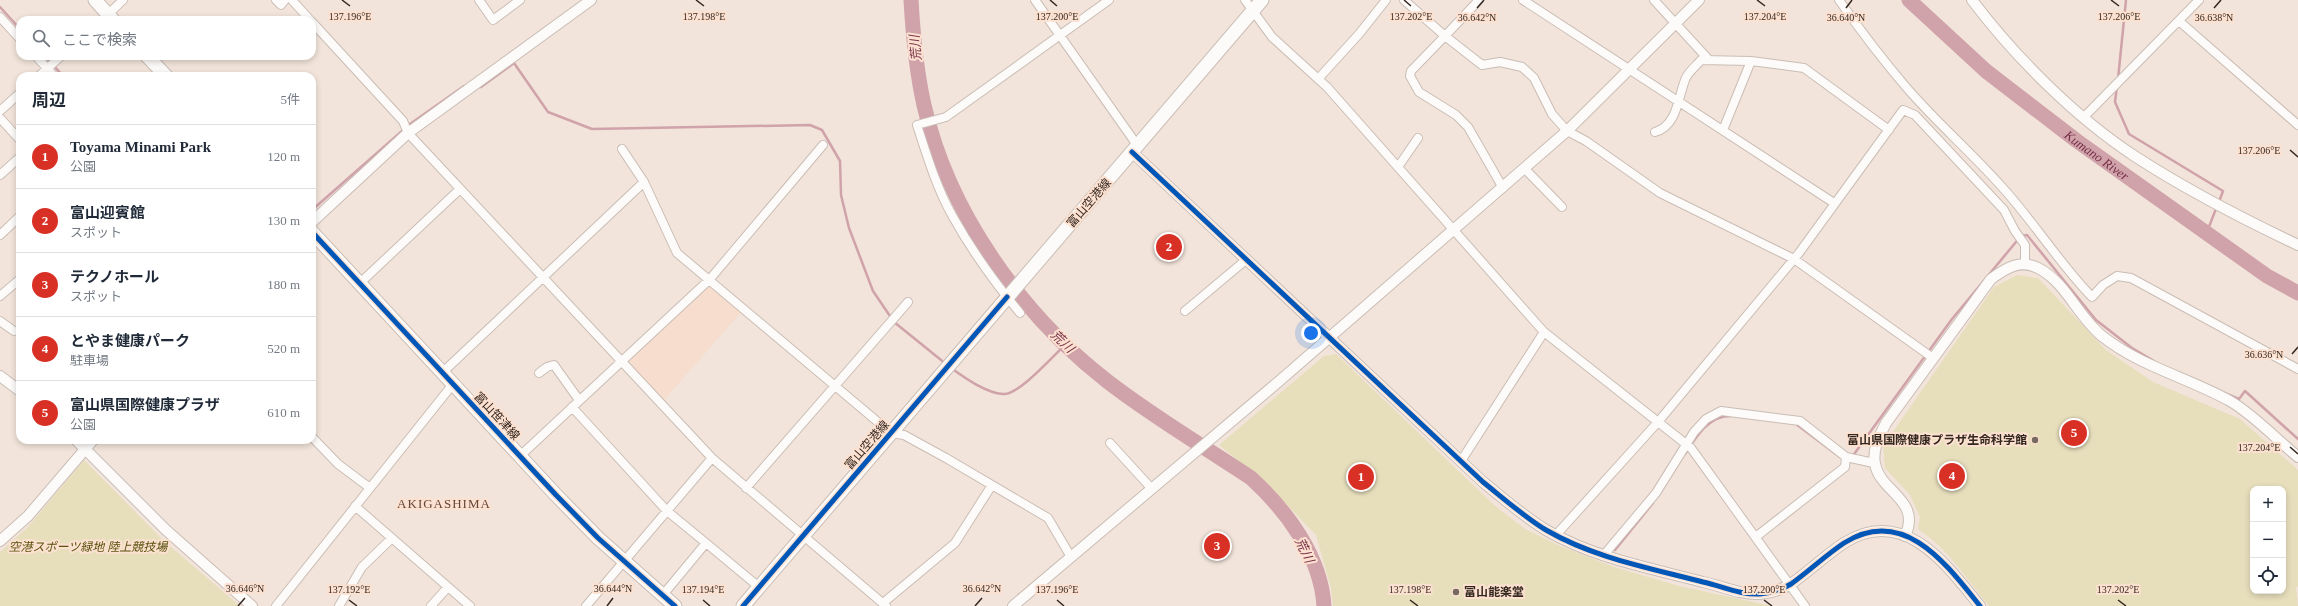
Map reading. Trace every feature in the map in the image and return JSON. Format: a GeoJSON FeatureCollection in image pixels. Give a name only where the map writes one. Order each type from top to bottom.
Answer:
{"type":"FeatureCollection","features":[{"type":"Feature","properties":{"kind":"main road"},"geometry":{"type":"LineString","coordinates":[[95,0],[107,16]]}},
{"type":"Feature","properties":{"kind":"main road","name":"富山空港線"},"geometry":{"type":"LineString","coordinates":[[743,606],[1262,0]]}},
{"type":"Feature","properties":{"kind":"main road"},"geometry":{"type":"LineString","coordinates":[[151,60],[162,72]]}},
{"type":"Feature","properties":{"kind":"main road","name":"富山笹津線"},"geometry":{"type":"LineString","coordinates":[[316,236],[598,538],[674,606]]}},
{"type":"Feature","properties":{"kind":"street"},"geometry":{"type":"LineString","coordinates":[[110,16],[123,0]]}},
{"type":"Feature","properties":{"kind":"street"},"geometry":{"type":"LineString","coordinates":[[276,0],[281,4],[285,0]]}},
{"type":"Feature","properties":{"kind":"street"},"geometry":{"type":"LineString","coordinates":[[292,0],[306,16]]}},
{"type":"Feature","properties":{"kind":"street"},"geometry":{"type":"LineString","coordinates":[[479,0],[493,20],[520,0]]}},
{"type":"Feature","properties":{"kind":"street"},"geometry":{"type":"LineString","coordinates":[[316,218],[408,132],[592,0]]}},
{"type":"Feature","properties":{"kind":"street"},"geometry":{"type":"LineString","coordinates":[[1035,0],[1135,149],[1247,259],[1461,461],[1508,502],[1556,535],[1603,556],[1748,593],[1773,592],[1791,584],[1845,542],[1863,535],[1888,531],[1905,536],[1924,545],[1945,563],[1980,606]]}},
{"type":"Feature","properties":{"kind":"street"},"geometry":{"type":"LineString","coordinates":[[1020,313],[991,276],[953,216],[927,155],[917,125],[946,117],[1109,0]]}},
{"type":"Feature","properties":{"kind":"street"},"geometry":{"type":"LineString","coordinates":[[1245,0],[1272,37],[1319,78],[1544,332],[1687,445],[1757,536],[1805,606]]}},
{"type":"Feature","properties":{"kind":"street"},"geometry":{"type":"LineString","coordinates":[[1319,78],[1359,34],[1386,0]]}},
{"type":"Feature","properties":{"kind":"street"},"geometry":{"type":"LineString","coordinates":[[1404,0],[1445,36],[1482,65],[1500,62],[1522,67],[1534,78],[1552,114],[1568,131],[1586,141],[1660,193],[1794,260],[1933,358]]}},
{"type":"Feature","properties":{"kind":"street"},"geometry":{"type":"LineString","coordinates":[[1479,0],[1411,71],[1410,76],[1420,92],[1456,115],[1468,127],[1503,188]]}},
{"type":"Feature","properties":{"kind":"street"},"geometry":{"type":"LineString","coordinates":[[1523,0],[1834,203]]}},
{"type":"Feature","properties":{"kind":"street"},"geometry":{"type":"LineString","coordinates":[[1654,0],[1676,22],[1708,60]]}},
{"type":"Feature","properties":{"kind":"street"},"geometry":{"type":"LineString","coordinates":[[1013,606],[1152,489],[1525,169],[1568,131],[1699,0]]}},
{"type":"Feature","properties":{"kind":"street"},"geometry":{"type":"LineString","coordinates":[[1839,0],[1860,30],[1906,88],[2002,186],[2075,280],[2092,297],[2104,285],[2117,276],[2131,278],[2298,369]]}},
{"type":"Feature","properties":{"kind":"street"},"geometry":{"type":"LineString","coordinates":[[1972,0],[1990,25],[2033,70],[2084,117],[2135,156],[2172,180],[2298,245]]}},
{"type":"Feature","properties":{"kind":"street"},"geometry":{"type":"LineString","coordinates":[[2084,117],[2199,0]]}},
{"type":"Feature","properties":{"kind":"street"},"geometry":{"type":"LineString","coordinates":[[0,17],[16,35]]}},
{"type":"Feature","properties":{"kind":"street"},"geometry":{"type":"LineString","coordinates":[[2179,20],[2298,125]]}},
{"type":"Feature","properties":{"kind":"street"},"geometry":{"type":"LineString","coordinates":[[316,26],[403,121],[408,132],[460,189],[712,458],[884,605],[955,543],[992,485]]}},
{"type":"Feature","properties":{"kind":"street"},"geometry":{"type":"LineString","coordinates":[[40,60],[50,72]]}},
{"type":"Feature","properties":{"kind":"street"},"geometry":{"type":"LineString","coordinates":[[43,72],[56,60]]}},
{"type":"Feature","properties":{"kind":"street"},"geometry":{"type":"LineString","coordinates":[[1655,132],[1668,124],[1679,102],[1685,78],[1701,60],[1751,61],[1804,68],[1889,130]]}},
{"type":"Feature","properties":{"kind":"street"},"geometry":{"type":"LineString","coordinates":[[1723,130],[1751,61]]}},
{"type":"Feature","properties":{"kind":"street"},"geometry":{"type":"LineString","coordinates":[[0,111],[16,97]]}},
{"type":"Feature","properties":{"kind":"street"},"geometry":{"type":"LineString","coordinates":[[1556,535],[1658,422],[1794,260],[1903,110],[1915,115],[2004,210],[2015,231],[2025,245],[2025,263]]}},
{"type":"Feature","properties":{"kind":"street"},"geometry":{"type":"LineString","coordinates":[[0,118],[16,136]]}},
{"type":"Feature","properties":{"kind":"street"},"geometry":{"type":"LineString","coordinates":[[1398,167],[1418,138]]}},
{"type":"Feature","properties":{"kind":"street"},"geometry":{"type":"LineString","coordinates":[[520,456],[710,279],[823,145]]}},
{"type":"Feature","properties":{"kind":"street"},"geometry":{"type":"LineString","coordinates":[[622,149],[644,182],[677,253],[710,279],[891,433],[904,435],[1048,518],[1071,557]]}},
{"type":"Feature","properties":{"kind":"street"},"geometry":{"type":"LineString","coordinates":[[0,175],[16,161]]}},
{"type":"Feature","properties":{"kind":"street"},"geometry":{"type":"LineString","coordinates":[[1525,169],[1562,207]]}},
{"type":"Feature","properties":{"kind":"street"},"geometry":{"type":"LineString","coordinates":[[443,372],[644,182]]}},
{"type":"Feature","properties":{"kind":"street"},"geometry":{"type":"LineString","coordinates":[[360,284],[460,189]]}},
{"type":"Feature","properties":{"kind":"street"},"geometry":{"type":"LineString","coordinates":[[0,234],[16,220]]}},
{"type":"Feature","properties":{"kind":"street"},"geometry":{"type":"LineString","coordinates":[[1185,311],[1247,259]]}},
{"type":"Feature","properties":{"kind":"street"},"geometry":{"type":"LineString","coordinates":[[1905,536],[1910,522],[1907,509],[1877,471],[1874,463],[1875,447],[1883,428],[1991,279],[2008,267],[2025,263],[2038,268],[2052,277],[2101,336],[2136,359],[2228,400],[2298,457]]}},
{"type":"Feature","properties":{"kind":"street"},"geometry":{"type":"LineString","coordinates":[[0,296],[16,282]]}},
{"type":"Feature","properties":{"kind":"street"},"geometry":{"type":"LineString","coordinates":[[746,488],[908,302]]}},
{"type":"Feature","properties":{"kind":"street"},"geometry":{"type":"LineString","coordinates":[[0,321],[14,331]]}},
{"type":"Feature","properties":{"kind":"street"},"geometry":{"type":"LineString","coordinates":[[1461,461],[1544,332]]}},
{"type":"Feature","properties":{"kind":"street"},"geometry":{"type":"LineString","coordinates":[[539,373],[554,365],[579,400]]}},
{"type":"Feature","properties":{"kind":"street"},"geometry":{"type":"LineString","coordinates":[[0,376],[16,388]]}},
{"type":"Feature","properties":{"kind":"street"},"geometry":{"type":"LineString","coordinates":[[276,606],[453,384]]}},
{"type":"Feature","properties":{"kind":"street"},"geometry":{"type":"LineString","coordinates":[[572,407],[667,511],[759,587]]}},
{"type":"Feature","properties":{"kind":"street"},"geometry":{"type":"LineString","coordinates":[[1603,556],[1656,492],[1706,419],[1721,411],[1740,412],[1800,421],[1846,458],[1874,463]]}},
{"type":"Feature","properties":{"kind":"street"},"geometry":{"type":"LineString","coordinates":[[316,441],[338,464],[370,488]]}},
{"type":"Feature","properties":{"kind":"street"},"geometry":{"type":"LineString","coordinates":[[1110,443],[1152,489]]}},
{"type":"Feature","properties":{"kind":"street"},"geometry":{"type":"LineString","coordinates":[[80,444],[166,530],[252,606]]}},
{"type":"Feature","properties":{"kind":"street"},"geometry":{"type":"LineString","coordinates":[[0,541],[28,516],[89,444]]}},
{"type":"Feature","properties":{"kind":"street"},"geometry":{"type":"LineString","coordinates":[[586,606],[712,458]]}},
{"type":"Feature","properties":{"kind":"street"},"geometry":{"type":"LineString","coordinates":[[1757,536],[1845,467],[1846,458]]}},
{"type":"Feature","properties":{"kind":"street"},"geometry":{"type":"LineString","coordinates":[[355,506],[470,606]]}},
{"type":"Feature","properties":{"kind":"street"},"geometry":{"type":"LineString","coordinates":[[339,606],[362,567],[377,555],[392,538]]}},
{"type":"Feature","properties":{"kind":"street"},"geometry":{"type":"LineString","coordinates":[[662,596],[706,543]]}},
{"type":"Feature","properties":{"kind":"street"},"geometry":{"type":"LineString","coordinates":[[431,606],[448,587]]}},
{"type":"Feature","properties":{"kind":"shaded area"},"geometry":{"type":"Polygon","coordinates":[[[709,284],[742,311],[664,400],[627,362],[709,284]]]}},
{"type":"Feature","properties":{"kind":"green space"},"geometry":{"type":"Polygon","coordinates":[[[2017,275],[2038,278],[2106,350],[2153,382],[2240,419],[2298,470],[2298,586],[2296,588],[2298,606],[1989,606],[1965,575],[1938,545],[1918,529],[1920,517],[1910,495],[1885,468],[1883,446],[1994,287],[2017,275]]]}},
{"type":"Feature","properties":{"kind":"green space"},"geometry":{"type":"Polygon","coordinates":[[[1336,354],[1494,505],[1525,529],[1560,546],[1617,568],[1679,586],[1772,606],[1333,606],[1331,588],[1316,535],[1269,486],[1219,445],[1324,356],[1336,354]]]}},
{"type":"Feature","properties":{"kind":"green space","name":"空港スポーツ緑地 陸上競技場"},"geometry":{"type":"Polygon","coordinates":[[[84,460],[165,542],[240,606],[0,606],[0,552],[27,528],[84,460]]]}},
{"type":"Feature","properties":{"kind":"waterway","name":"荒川"},"geometry":{"type":"LineString","coordinates":[[911,0],[919,79],[924,105],[935,145],[951,184],[970,222],[992,258],[1046,325],[1075,354],[1124,394],[1251,478],[1277,504],[1300,535],[1309,552],[1316,569],[1324,606]]}},
{"type":"Feature","properties":{"kind":"waterway","name":"Kumano River"},"geometry":{"type":"LineString","coordinates":[[1909,0],[1986,71],[2077,141],[2267,276],[2298,293]]}},
{"type":"Feature","properties":{"kind":"waterway"},"geometry":{"type":"LineString","coordinates":[[2118,79],[2126,0]]}},
{"type":"Feature","properties":{"kind":"waterway"},"geometry":{"type":"LineString","coordinates":[[0,7],[16,25]]}},
{"type":"Feature","properties":{"kind":"waterway"},"geometry":{"type":"LineString","coordinates":[[49,60],[59,72]]}},
{"type":"Feature","properties":{"kind":"waterway"},"geometry":{"type":"LineString","coordinates":[[478,87],[481,87],[514,63],[548,112],[592,129],[810,125],[822,130],[840,161],[841,195],[849,228],[873,291],[894,322],[946,364]]}},
{"type":"Feature","properties":{"kind":"waterway"},"geometry":{"type":"LineString","coordinates":[[316,206],[410,124],[464,86],[467,86]]}},
{"type":"Feature","properties":{"kind":"waterway"},"geometry":{"type":"LineString","coordinates":[[2117,86],[2115,102],[2129,134],[2223,191],[2219,202]]}},
{"type":"Feature","properties":{"kind":"waterway"},"geometry":{"type":"LineString","coordinates":[[2207,232],[2217,206]]}},
{"type":"Feature","properties":{"kind":"waterway"},"geometry":{"type":"LineString","coordinates":[[1852,457],[1952,319],[2021,236],[2027,235],[2096,320],[2132,348],[2154,361]]}},
{"type":"Feature","properties":{"kind":"waterway"},"geometry":{"type":"LineString","coordinates":[[951,368],[990,391],[1003,394],[1009,393],[1026,382],[1065,345]]}},
{"type":"Feature","properties":{"kind":"waterway"},"geometry":{"type":"LineString","coordinates":[[2222,392],[2239,399],[2245,391],[2298,439]]}},
{"type":"Feature","properties":{"kind":"waterway"},"geometry":{"type":"LineString","coordinates":[[1685,454],[1699,434],[1710,423],[1716,419],[1731,416]]}},
{"type":"Feature","properties":{"kind":"waterway"},"geometry":{"type":"LineString","coordinates":[[1796,424],[1844,460]]}},
{"type":"Feature","properties":{"kind":"waterway"},"geometry":{"type":"LineString","coordinates":[[1615,550],[1653,503]]}},
{"type":"Feature","properties":{"kind":"cycle path"},"geometry":{"type":"LineString","coordinates":[[1132,152],[1483,482],[1521,513],[1564,540],[1603,555],[1643,567],[1738,592],[1760,594],[1776,591],[1791,584],[1844,543],[1866,533],[1886,531],[1905,535],[1922,545],[1938,558],[1980,606]]}},
{"type":"Feature","properties":{"kind":"cycle path"},"geometry":{"type":"LineString","coordinates":[[316,236],[556,495],[598,538],[675,606]]}},
{"type":"Feature","properties":{"kind":"cycle path"},"geometry":{"type":"LineString","coordinates":[[743,606],[1007,297]]}},
{"type":"Feature","properties":{"kind":"place","name":"富山迎賓館"},"geometry":{"type":"Point","coordinates":[1169,247]}},
{"type":"Feature","properties":{"kind":"place","name":"富山県国際健康プラザ"},"geometry":{"type":"Point","coordinates":[2074,433]}},
{"type":"Feature","properties":{"kind":"place","name":"富山県国際健康プラザ生命科学館"},"geometry":{"type":"Point","coordinates":[2035,440]}},
{"type":"Feature","properties":{"kind":"place","name":"とやま健康パーク"},"geometry":{"type":"Point","coordinates":[1952,476]}},
{"type":"Feature","properties":{"kind":"place","name":"Toyama Minami Park"},"geometry":{"type":"Point","coordinates":[1361,477]}},
{"type":"Feature","properties":{"kind":"place","name":"テクノホール"},"geometry":{"type":"Point","coordinates":[1217,546]}},
{"type":"Feature","properties":{"kind":"place","name":"富山能楽堂"},"geometry":{"type":"Point","coordinates":[1456,592]}},
{"type":"Feature","properties":{"kind":"district","name":"AKIGASHIMA"},"geometry":{"type":"Point","coordinates":[444,503]}}]}
